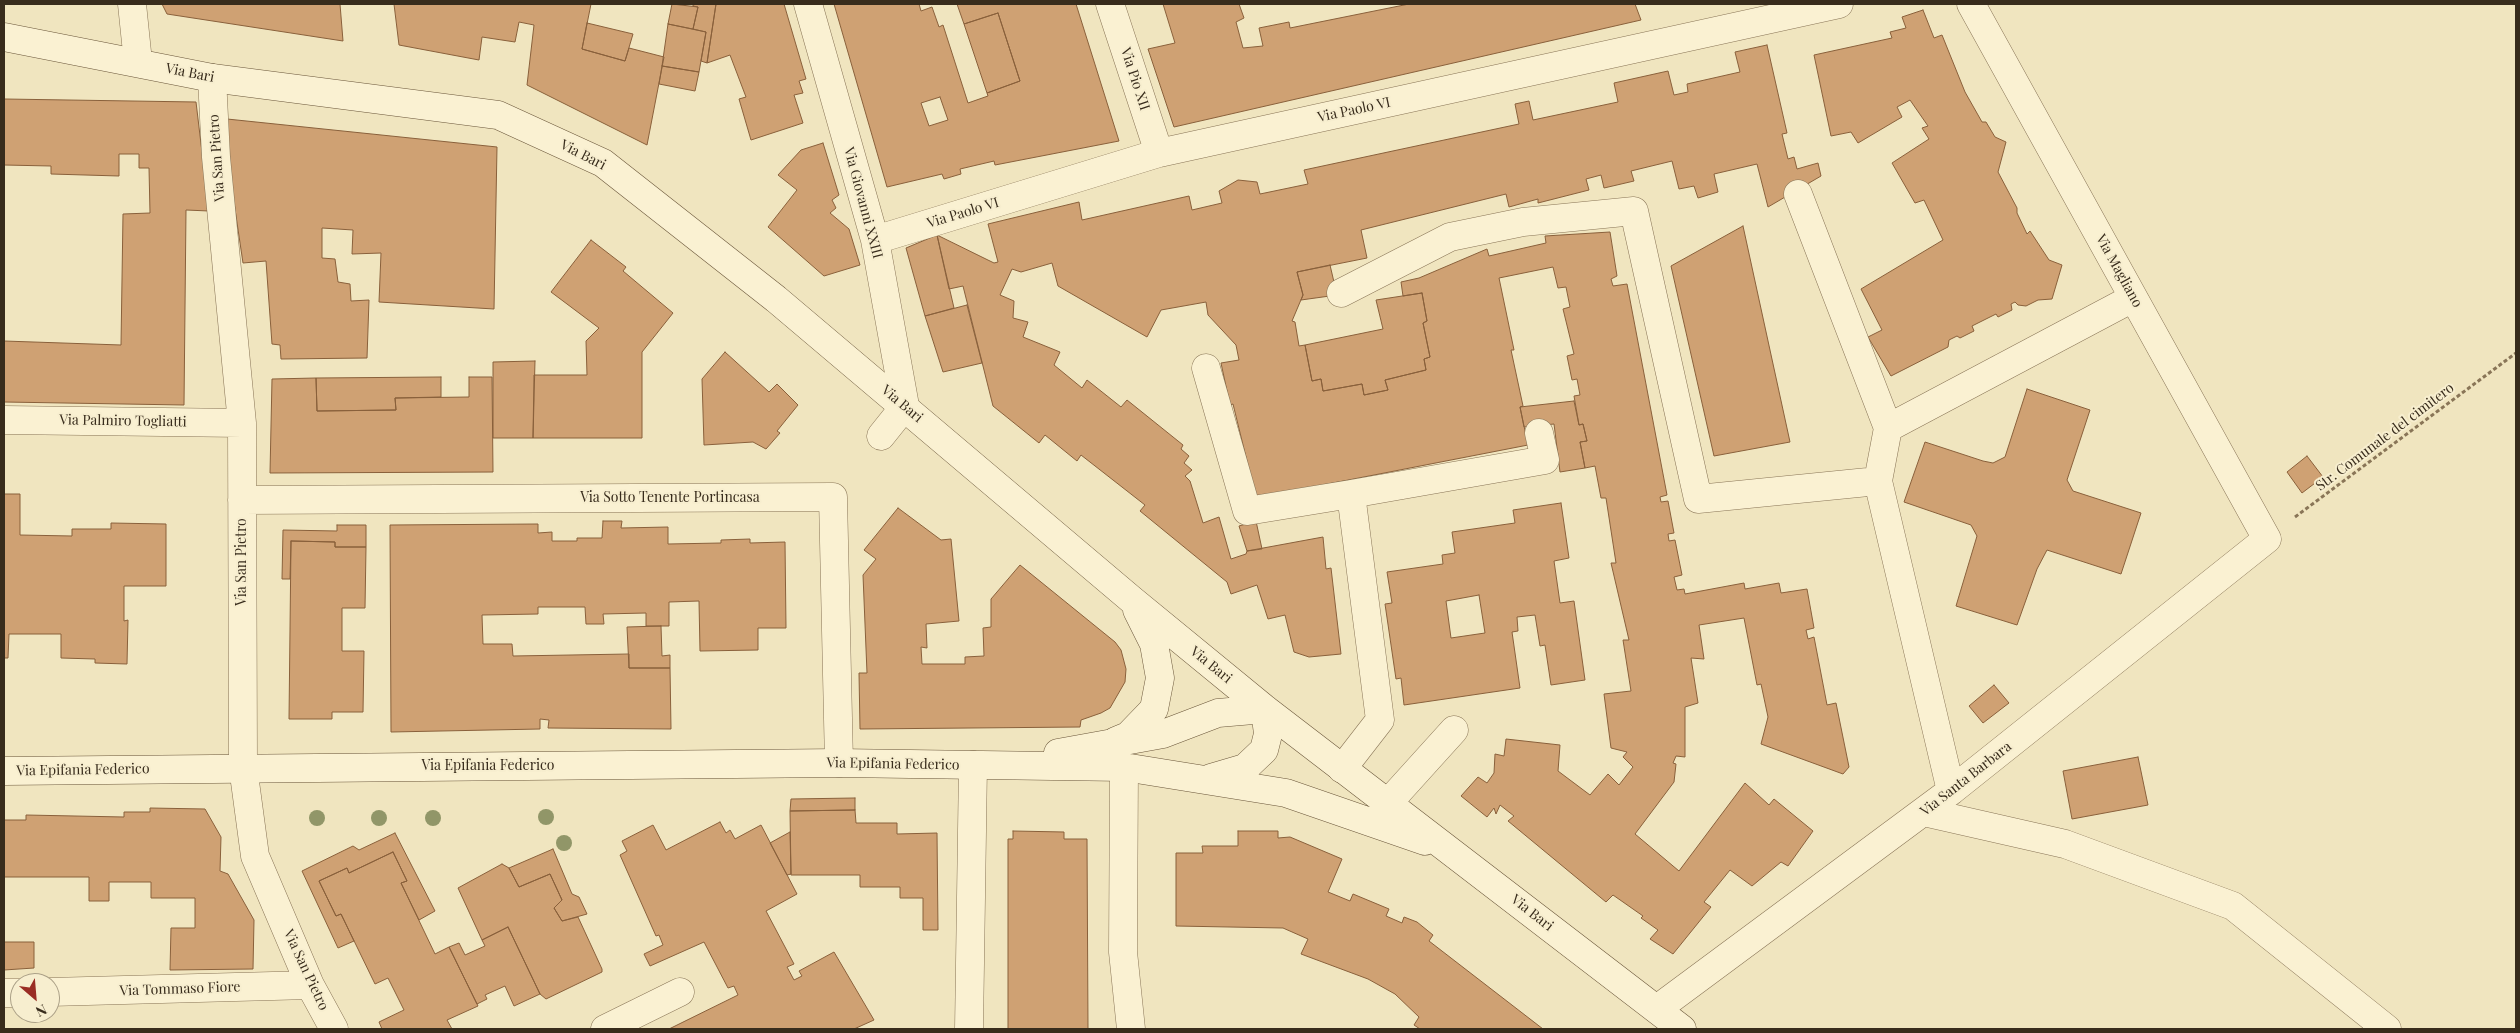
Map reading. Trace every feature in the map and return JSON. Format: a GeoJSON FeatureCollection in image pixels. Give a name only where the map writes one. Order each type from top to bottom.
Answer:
{"type":"FeatureCollection","features":[{"type":"Feature","properties":{"kind":"street"},"geometry":{"type":"LineString","coordinates":[[132,4],[138,62]]}},
{"type":"Feature","properties":{"kind":"street","name":"Via Giovanni XXIII"},"geometry":{"type":"LineString","coordinates":[[808,4],[875,240],[905,406]]}},
{"type":"Feature","properties":{"kind":"street","name":"Via Pio XII"},"geometry":{"type":"LineString","coordinates":[[1110,4],[1159,154]]}},
{"type":"Feature","properties":{"kind":"street","name":"Via Paolo VI"},"geometry":{"type":"LineString","coordinates":[[875,240],[1159,154],[1839,4]]}},
{"type":"Feature","properties":{"kind":"street","name":"Via Magliano"},"geometry":{"type":"LineString","coordinates":[[1971,4],[2267,539]]}},
{"type":"Feature","properties":{"kind":"street","name":"Via Bari"},"geometry":{"type":"LineString","coordinates":[[4,37],[212,78],[498,115],[603,163],[776,299],[905,406],[1132,600],[1265,709],[1342,770],[1450,850],[1682,1029]]}},
{"type":"Feature","properties":{"kind":"street","name":"Via San Pietro"},"geometry":{"type":"LineString","coordinates":[[212,78],[216,157],[242,423],[243,767],[255,856],[310,985],[334,1029]]}},
{"type":"Feature","properties":{"kind":"street"},"geometry":{"type":"LineString","coordinates":[[1798,194],[1888,428],[1878,481],[1951,791]]}},
{"type":"Feature","properties":{"kind":"street"},"geometry":{"type":"LineString","coordinates":[[1341,293],[1450,237],[1523,222],[1634,211],[1698,499],[1878,481]]}},
{"type":"Feature","properties":{"kind":"street"},"geometry":{"type":"LineString","coordinates":[[1888,428],[2133,298]]}},
{"type":"Feature","properties":{"kind":"street"},"geometry":{"type":"LineString","coordinates":[[1206,368],[1247,511],[1544,460],[1539,433]]}},
{"type":"Feature","properties":{"kind":"street"},"geometry":{"type":"LineString","coordinates":[[881,436],[905,406]]}},
{"type":"Feature","properties":{"kind":"street","name":"Via Palmiro Togliatti"},"geometry":{"type":"LineString","coordinates":[[4,420],[242,423]]}},
{"type":"Feature","properties":{"kind":"street"},"geometry":{"type":"LineString","coordinates":[[1342,770],[1380,720],[1351,494]]}},
{"type":"Feature","properties":{"kind":"street","name":"Via Sotto Tenente Portincasa"},"geometry":{"type":"LineString","coordinates":[[242,500],[833,498],[839,763]]}},
{"type":"Feature","properties":{"kind":"street","name":"Via Santa Barbara"},"geometry":{"type":"LineString","coordinates":[[1657,1009],[1924,812],[2267,539]]}},
{"type":"Feature","properties":{"kind":"street"},"geometry":{"type":"LineString","coordinates":[[1101,747],[1128,736],[1154,710],[1160,678],[1154,644],[1132,600]]}},
{"type":"Feature","properties":{"kind":"street"},"geometry":{"type":"LineString","coordinates":[[1101,747],[1163,734],[1218,713],[1265,709],[1268,734],[1264,750],[1245,768],[1203,780]]}},
{"type":"Feature","properties":{"kind":"street"},"geometry":{"type":"LineString","coordinates":[[1388,804],[1454,730]]}},
{"type":"Feature","properties":{"kind":"street","name":"Via Epifania Federico"},"geometry":{"type":"LineString","coordinates":[[973,765],[1101,747]]}},
{"type":"Feature","properties":{"kind":"street","name":"Via Epifania Federico"},"geometry":{"type":"LineString","coordinates":[[4,771],[243,767],[839,763],[1124,767],[1286,793],[1450,850]]}},
{"type":"Feature","properties":{"kind":"street"},"geometry":{"type":"LineString","coordinates":[[969,1029],[973,765]]}},
{"type":"Feature","properties":{"kind":"street"},"geometry":{"type":"LineString","coordinates":[[1124,767],[1123,952],[1132,1029]]}},
{"type":"Feature","properties":{"kind":"street"},"geometry":{"type":"LineString","coordinates":[[1924,812],[2066,844],[2233,906],[2387,1029]]}},
{"type":"Feature","properties":{"kind":"street","name":"Via Tommaso Fiore"},"geometry":{"type":"LineString","coordinates":[[60,992],[310,985]]}},
{"type":"Feature","properties":{"kind":"street"},"geometry":{"type":"LineString","coordinates":[[605,1029],[680,992]]}},
{"type":"Feature","properties":{"kind":"path","name":"Str. Comunale del cimitero"},"geometry":{"type":"LineString","coordinates":[[2267,539],[2516,353]]}},
{"type":"Feature","properties":{"kind":"building"},"geometry":{"type":"Polygon","coordinates":[[[162,4],[340,4],[343,41],[167,14],[162,4]]]}},
{"type":"Feature","properties":{"kind":"building"},"geometry":{"type":"Polygon","coordinates":[[[394,4],[591,4],[582,49],[625,61],[629,48],[664,57],[647,145],[527,85],[534,25],[519,22],[515,42],[482,37],[479,60],[399,45],[394,4]]]}},
{"type":"Feature","properties":{"kind":"building"},"geometry":{"type":"Polygon","coordinates":[[[672,4],[698,7],[693,29],[668,24],[672,4]]]}},
{"type":"Feature","properties":{"kind":"building"},"geometry":{"type":"Polygon","coordinates":[[[693,4],[716,4],[707,63],[701,61],[706,32],[693,29],[698,7],[693,6],[693,4]]]}},
{"type":"Feature","properties":{"kind":"building"},"geometry":{"type":"Polygon","coordinates":[[[716,4],[784,4],[806,79],[799,81],[803,93],[794,95],[803,123],[751,140],[739,99],[746,97],[730,55],[707,63],[716,4]]]}},
{"type":"Feature","properties":{"kind":"building"},"geometry":{"type":"Polygon","coordinates":[[[834,4],[919,4],[921,11],[932,7],[939,27],[943,25],[968,103],[988,96],[987,93],[1020,81],[998,13],[964,24],[957,4],[1076,4],[1119,141],[995,165],[994,161],[960,169],[961,174],[944,179],[942,174],[887,187],[834,4]],[[940,97],[921,103],[929,126],[948,120],[940,97]]]}},
{"type":"Feature","properties":{"kind":"building"},"geometry":{"type":"Polygon","coordinates":[[[1163,4],[1239,4],[1244,18],[1236,22],[1243,48],[1263,46],[1259,28],[1289,22],[1290,28],[1409,4],[1635,4],[1641,20],[1174,127],[1148,49],[1175,43],[1163,4]]]}},
{"type":"Feature","properties":{"kind":"building"},"geometry":{"type":"Polygon","coordinates":[[[1923,10],[1934,38],[1942,35],[1965,92],[1982,122],[1986,122],[1995,137],[2006,142],[1998,172],[2017,208],[2017,213],[2027,234],[2030,231],[2049,260],[2062,265],[2052,299],[2038,300],[2026,306],[2018,305],[2015,302],[2011,304],[2012,310],[1998,317],[1996,314],[1972,326],[1974,331],[1960,338],[1957,336],[1949,340],[1948,347],[1891,376],[1868,337],[1882,330],[1861,289],[1943,240],[1924,200],[1915,203],[1892,163],[1929,139],[1922,128],[1928,126],[1910,100],[1897,107],[1902,117],[1858,143],[1851,132],[1831,136],[1814,55],[1892,38],[1890,32],[1906,28],[1902,17],[1923,10]]]}},
{"type":"Feature","properties":{"kind":"building"},"geometry":{"type":"Polygon","coordinates":[[[998,13],[1020,81],[987,93],[964,24],[998,13]]]}},
{"type":"Feature","properties":{"kind":"building"},"geometry":{"type":"Polygon","coordinates":[[[587,23],[633,34],[625,61],[582,49],[587,23]]]}},
{"type":"Feature","properties":{"kind":"building"},"geometry":{"type":"Polygon","coordinates":[[[668,24],[706,32],[699,72],[662,66],[668,24]]]}},
{"type":"Feature","properties":{"kind":"building"},"geometry":{"type":"Polygon","coordinates":[[[1767,45],[1787,133],[1782,134],[1788,159],[1794,157],[1797,169],[1818,163],[1821,176],[1768,207],[1757,164],[1714,174],[1718,192],[1698,198],[1694,186],[1679,189],[1672,161],[1631,171],[1634,181],[1604,188],[1601,175],[1586,179],[1589,190],[1538,203],[1538,199],[1509,207],[1506,194],[1361,230],[1367,258],[1297,272],[1303,295],[1292,321],[1295,322],[1299,346],[1305,345],[1312,381],[1321,379],[1323,391],[1362,384],[1364,395],[1388,390],[1385,380],[1426,370],[1424,359],[1430,357],[1423,323],[1427,321],[1422,293],[1403,296],[1401,282],[1419,278],[1487,249],[1489,256],[1546,243],[1545,236],[1610,232],[1617,276],[1611,279],[1613,286],[1627,284],[1667,495],[1660,497],[1661,502],[1668,501],[1674,533],[1668,534],[1669,541],[1675,540],[1682,575],[1674,577],[1677,590],[1684,589],[1685,594],[1744,583],[1745,589],[1779,583],[1781,593],[1807,589],[1814,628],[1806,630],[1808,639],[1814,637],[1827,705],[1836,703],[1849,767],[1843,774],[1761,744],[1768,717],[1761,684],[1757,685],[1744,618],[1699,625],[1704,659],[1691,658],[1698,703],[1685,707],[1685,757],[1676,756],[1673,763],[1676,764],[1674,782],[1635,834],[1679,871],[1745,783],[1769,805],[1774,799],[1813,831],[1788,866],[1781,862],[1752,886],[1730,870],[1704,902],[1711,907],[1673,954],[1650,939],[1658,930],[1641,918],[1643,916],[1613,895],[1606,902],[1508,821],[1514,816],[1500,805],[1496,814],[1494,808],[1487,817],[1461,796],[1478,777],[1487,783],[1494,773],[1495,754],[1504,756],[1506,739],[1560,745],[1558,771],[1590,795],[1608,774],[1619,785],[1633,767],[1623,757],[1627,752],[1611,748],[1604,694],[1631,691],[1623,640],[1629,640],[1611,563],[1616,563],[1606,498],[1601,498],[1595,466],[1585,468],[1580,442],[1587,441],[1583,424],[1579,425],[1574,396],[1580,395],[1577,379],[1572,380],[1567,356],[1574,354],[1563,309],[1570,307],[1566,287],[1558,288],[1553,267],[1499,278],[1514,350],[1511,350],[1523,406],[1520,407],[1528,445],[1256,498],[1233,404],[1230,405],[1221,363],[1239,360],[1236,345],[1208,315],[1206,302],[1161,310],[1147,337],[1058,286],[1052,263],[1021,272],[1012,269],[1000,295],[1014,301],[1013,318],[1028,322],[1023,337],[1060,352],[1054,365],[1082,388],[1087,380],[1121,407],[1127,400],[1183,445],[1181,449],[1189,456],[1184,463],[1192,470],[1185,476],[1190,481],[1203,523],[1219,517],[1231,559],[1246,554],[1247,551],[1323,537],[1326,569],[1331,568],[1341,654],[1309,657],[1294,652],[1285,615],[1268,619],[1257,585],[1231,594],[1227,582],[1140,511],[1145,505],[1081,455],[1077,461],[1045,435],[1039,443],[993,406],[963,286],[949,289],[937,235],[994,263],[998,262],[988,224],[1079,202],[1082,220],[1189,196],[1192,210],[1222,203],[1219,191],[1238,180],[1257,182],[1260,194],[1308,184],[1304,170],[1519,124],[1515,104],[1529,101],[1533,120],[1618,102],[1614,83],[1668,71],[1674,95],[1688,92],[1687,84],[1740,72],[1735,52],[1767,45]]]}},
{"type":"Feature","properties":{"kind":"building"},"geometry":{"type":"Polygon","coordinates":[[[662,66],[699,72],[695,91],[659,84],[662,66]]]}},
{"type":"Feature","properties":{"kind":"building"},"geometry":{"type":"Polygon","coordinates":[[[4,99],[196,102],[209,211],[186,210],[184,405],[4,402],[4,341],[121,345],[123,214],[150,213],[149,168],[139,168],[139,154],[119,154],[119,176],[51,174],[51,166],[4,165],[4,99]]]}},
{"type":"Feature","properties":{"kind":"building"},"geometry":{"type":"Polygon","coordinates":[[[227,119],[497,147],[494,309],[379,302],[381,253],[352,254],[353,230],[322,228],[322,258],[335,259],[338,282],[350,284],[351,301],[369,300],[367,358],[281,359],[280,345],[272,344],[266,261],[243,263],[228,162],[227,119]]]}},
{"type":"Feature","properties":{"kind":"building"},"geometry":{"type":"Polygon","coordinates":[[[823,143],[839,195],[832,200],[836,208],[830,213],[849,229],[860,265],[824,276],[768,227],[797,190],[778,175],[801,150],[823,143]]]}},
{"type":"Feature","properties":{"kind":"building"},"geometry":{"type":"Polygon","coordinates":[[[1743,226],[1790,442],[1714,456],[1671,266],[1743,226]]]}},
{"type":"Feature","properties":{"kind":"building"},"geometry":{"type":"Polygon","coordinates":[[[937,235],[954,308],[925,316],[906,248],[937,235]]]}},
{"type":"Feature","properties":{"kind":"building"},"geometry":{"type":"Polygon","coordinates":[[[591,240],[626,267],[623,271],[673,313],[642,352],[642,438],[533,438],[534,375],[587,375],[586,341],[599,328],[551,292],[591,240]]]}},
{"type":"Feature","properties":{"kind":"building"},"geometry":{"type":"Polygon","coordinates":[[[1330,265],[1337,295],[1301,300],[1303,295],[1297,272],[1330,265]]]}},
{"type":"Feature","properties":{"kind":"building"},"geometry":{"type":"Polygon","coordinates":[[[1422,293],[1427,321],[1423,323],[1430,357],[1424,359],[1426,370],[1385,380],[1388,390],[1364,395],[1362,384],[1323,391],[1321,379],[1312,381],[1305,345],[1383,329],[1376,300],[1422,293]]]}},
{"type":"Feature","properties":{"kind":"building"},"geometry":{"type":"Polygon","coordinates":[[[967,305],[982,363],[943,372],[925,316],[967,305]]]}},
{"type":"Feature","properties":{"kind":"building"},"geometry":{"type":"Polygon","coordinates":[[[725,352],[769,392],[777,384],[798,405],[777,431],[780,433],[766,449],[753,442],[704,445],[702,379],[725,352]]]}},
{"type":"Feature","properties":{"kind":"building"},"geometry":{"type":"Polygon","coordinates":[[[535,361],[533,438],[493,438],[493,362],[535,361]]]}},
{"type":"Feature","properties":{"kind":"building"},"geometry":{"type":"Polygon","coordinates":[[[441,377],[441,397],[395,398],[396,410],[317,411],[316,378],[441,377]]]}},
{"type":"Feature","properties":{"kind":"building"},"geometry":{"type":"Polygon","coordinates":[[[469,377],[492,377],[493,472],[270,473],[272,379],[316,378],[317,411],[396,410],[395,398],[469,397],[469,377]]]}},
{"type":"Feature","properties":{"kind":"building"},"geometry":{"type":"Polygon","coordinates":[[[2027,389],[2090,410],[2067,480],[2073,491],[2141,513],[2121,574],[2047,550],[2037,569],[2017,625],[1956,606],[1977,536],[1971,525],[1904,502],[1925,442],[1993,463],[2005,457],[2027,389]]]}},
{"type":"Feature","properties":{"kind":"building"},"geometry":{"type":"Polygon","coordinates":[[[1574,401],[1579,425],[1583,424],[1587,441],[1580,442],[1585,468],[1560,472],[1554,424],[1524,427],[1520,407],[1574,401]]]}},
{"type":"Feature","properties":{"kind":"building"},"geometry":{"type":"Polygon","coordinates":[[[2307,456],[2323,477],[2302,493],[2287,472],[2307,456]]]}},
{"type":"Feature","properties":{"kind":"building"},"geometry":{"type":"Polygon","coordinates":[[[4,494],[20,494],[20,535],[72,536],[72,529],[111,529],[111,523],[166,524],[166,586],[124,586],[124,621],[128,620],[127,664],[95,663],[95,659],[61,658],[61,634],[9,634],[8,658],[4,658],[4,494]]]}},
{"type":"Feature","properties":{"kind":"building"},"geometry":{"type":"Polygon","coordinates":[[[1561,503],[1569,558],[1554,561],[1560,603],[1574,601],[1585,680],[1551,685],[1545,645],[1540,646],[1535,615],[1517,617],[1518,631],[1512,632],[1520,688],[1404,705],[1401,678],[1396,679],[1385,604],[1392,603],[1387,572],[1443,564],[1442,555],[1455,553],[1452,532],[1515,523],[1513,510],[1561,503]],[[1479,595],[1446,601],[1451,638],[1485,633],[1479,595]]]}},
{"type":"Feature","properties":{"kind":"building"},"geometry":{"type":"Polygon","coordinates":[[[898,508],[941,540],[951,539],[959,621],[926,624],[927,648],[921,647],[922,664],[965,664],[965,657],[984,656],[983,628],[991,627],[991,599],[1020,565],[1115,642],[1121,650],[1126,669],[1125,682],[1110,708],[1081,720],[1080,727],[860,729],[859,673],[867,673],[863,575],[876,559],[864,550],[898,508]]]}},
{"type":"Feature","properties":{"kind":"building"},"geometry":{"type":"Polygon","coordinates":[[[603,521],[622,521],[621,528],[668,527],[668,544],[721,543],[721,540],[750,539],[750,543],[785,542],[786,628],[758,628],[758,650],[700,651],[699,601],[669,602],[669,626],[646,626],[646,613],[603,614],[604,624],[586,624],[585,607],[538,607],[538,614],[482,615],[483,644],[512,644],[513,656],[629,654],[629,668],[670,668],[671,729],[548,728],[549,720],[540,719],[540,729],[391,732],[390,525],[538,524],[538,533],[552,532],[552,541],[577,541],[577,538],[602,538],[603,521]]]}},
{"type":"Feature","properties":{"kind":"building"},"geometry":{"type":"Polygon","coordinates":[[[1256,521],[1262,549],[1247,551],[1239,526],[1256,521]]]}},
{"type":"Feature","properties":{"kind":"building"},"geometry":{"type":"Polygon","coordinates":[[[337,525],[366,525],[366,547],[335,547],[335,542],[291,541],[290,579],[282,579],[283,530],[337,531],[337,525]]]}},
{"type":"Feature","properties":{"kind":"building"},"geometry":{"type":"Polygon","coordinates":[[[291,541],[335,542],[335,547],[366,547],[365,608],[342,608],[342,651],[364,651],[363,712],[332,712],[332,719],[289,719],[291,541]]]}},
{"type":"Feature","properties":{"kind":"building"},"geometry":{"type":"Polygon","coordinates":[[[661,626],[662,656],[670,655],[670,668],[629,668],[627,627],[661,626]]]}},
{"type":"Feature","properties":{"kind":"building"},"geometry":{"type":"Polygon","coordinates":[[[1994,685],[2009,703],[1983,723],[1969,706],[1994,685]]]}},
{"type":"Feature","properties":{"kind":"building"},"geometry":{"type":"Polygon","coordinates":[[[2138,757],[2148,805],[2072,819],[2063,771],[2138,757]]]}},
{"type":"Feature","properties":{"kind":"building"},"geometry":{"type":"Polygon","coordinates":[[[855,798],[855,810],[790,811],[791,799],[855,798]]]}},
{"type":"Feature","properties":{"kind":"building"},"geometry":{"type":"Polygon","coordinates":[[[150,808],[205,809],[221,837],[220,871],[228,874],[254,920],[253,969],[170,970],[171,928],[195,928],[195,898],[151,898],[151,882],[109,882],[109,901],[89,901],[89,877],[4,877],[4,820],[26,820],[26,815],[124,817],[124,812],[150,812],[150,808]]]}},
{"type":"Feature","properties":{"kind":"building"},"geometry":{"type":"Polygon","coordinates":[[[855,810],[856,823],[897,823],[897,834],[937,833],[938,930],[923,930],[923,898],[900,898],[900,887],[860,887],[860,875],[791,875],[790,811],[855,810]]]}},
{"type":"Feature","properties":{"kind":"building"},"geometry":{"type":"Polygon","coordinates":[[[720,822],[726,833],[730,830],[735,839],[761,825],[797,894],[766,911],[794,964],[787,967],[794,980],[802,976],[799,971],[834,952],[874,1020],[854,1029],[669,1029],[738,995],[734,986],[728,988],[704,942],[650,966],[644,954],[663,945],[659,935],[656,936],[620,855],[627,851],[622,841],[653,825],[666,850],[720,822]]]}},
{"type":"Feature","properties":{"kind":"building"},"geometry":{"type":"Polygon","coordinates":[[[1013,831],[1064,832],[1064,839],[1087,839],[1088,1029],[1008,1029],[1008,839],[1013,839],[1013,831]]]}},
{"type":"Feature","properties":{"kind":"building"},"geometry":{"type":"Polygon","coordinates":[[[1238,831],[1278,831],[1278,838],[1290,837],[1342,859],[1328,892],[1350,901],[1353,894],[1389,909],[1386,916],[1402,923],[1404,917],[1417,922],[1433,935],[1429,941],[1543,1029],[1420,1029],[1414,1025],[1419,1017],[1395,994],[1368,979],[1301,954],[1308,939],[1283,928],[1176,926],[1176,853],[1203,853],[1202,846],[1238,846],[1238,831]]]}},
{"type":"Feature","properties":{"kind":"building"},"geometry":{"type":"Polygon","coordinates":[[[790,832],[791,874],[787,875],[770,843],[790,832]]]}},
{"type":"Feature","properties":{"kind":"building"},"geometry":{"type":"Polygon","coordinates":[[[395,833],[435,911],[419,920],[401,883],[407,881],[393,852],[349,873],[347,868],[319,881],[336,916],[341,914],[354,941],[338,948],[302,871],[353,846],[359,850],[395,833]]]}},
{"type":"Feature","properties":{"kind":"building"},"geometry":{"type":"Polygon","coordinates":[[[553,849],[572,894],[579,897],[587,914],[562,921],[554,908],[562,900],[550,874],[519,887],[509,868],[553,849]]]}},
{"type":"Feature","properties":{"kind":"building"},"geometry":{"type":"Polygon","coordinates":[[[393,852],[407,881],[401,883],[435,954],[449,947],[478,1006],[447,1020],[452,1029],[382,1029],[379,1022],[404,1010],[388,978],[375,984],[341,914],[336,916],[319,881],[347,868],[349,873],[393,852]]]}},
{"type":"Feature","properties":{"kind":"building"},"geometry":{"type":"Polygon","coordinates":[[[502,864],[509,868],[519,887],[550,874],[562,900],[554,908],[562,921],[578,917],[602,972],[546,999],[540,994],[508,927],[482,940],[458,888],[502,864]]]}},
{"type":"Feature","properties":{"kind":"building"},"geometry":{"type":"Polygon","coordinates":[[[508,927],[540,994],[514,1006],[505,986],[485,995],[487,999],[477,1004],[449,947],[459,943],[465,955],[485,946],[482,940],[508,927]]]}},
{"type":"Feature","properties":{"kind":"building"},"geometry":{"type":"Polygon","coordinates":[[[4,942],[34,942],[34,968],[4,970],[4,942]]]}}]}
